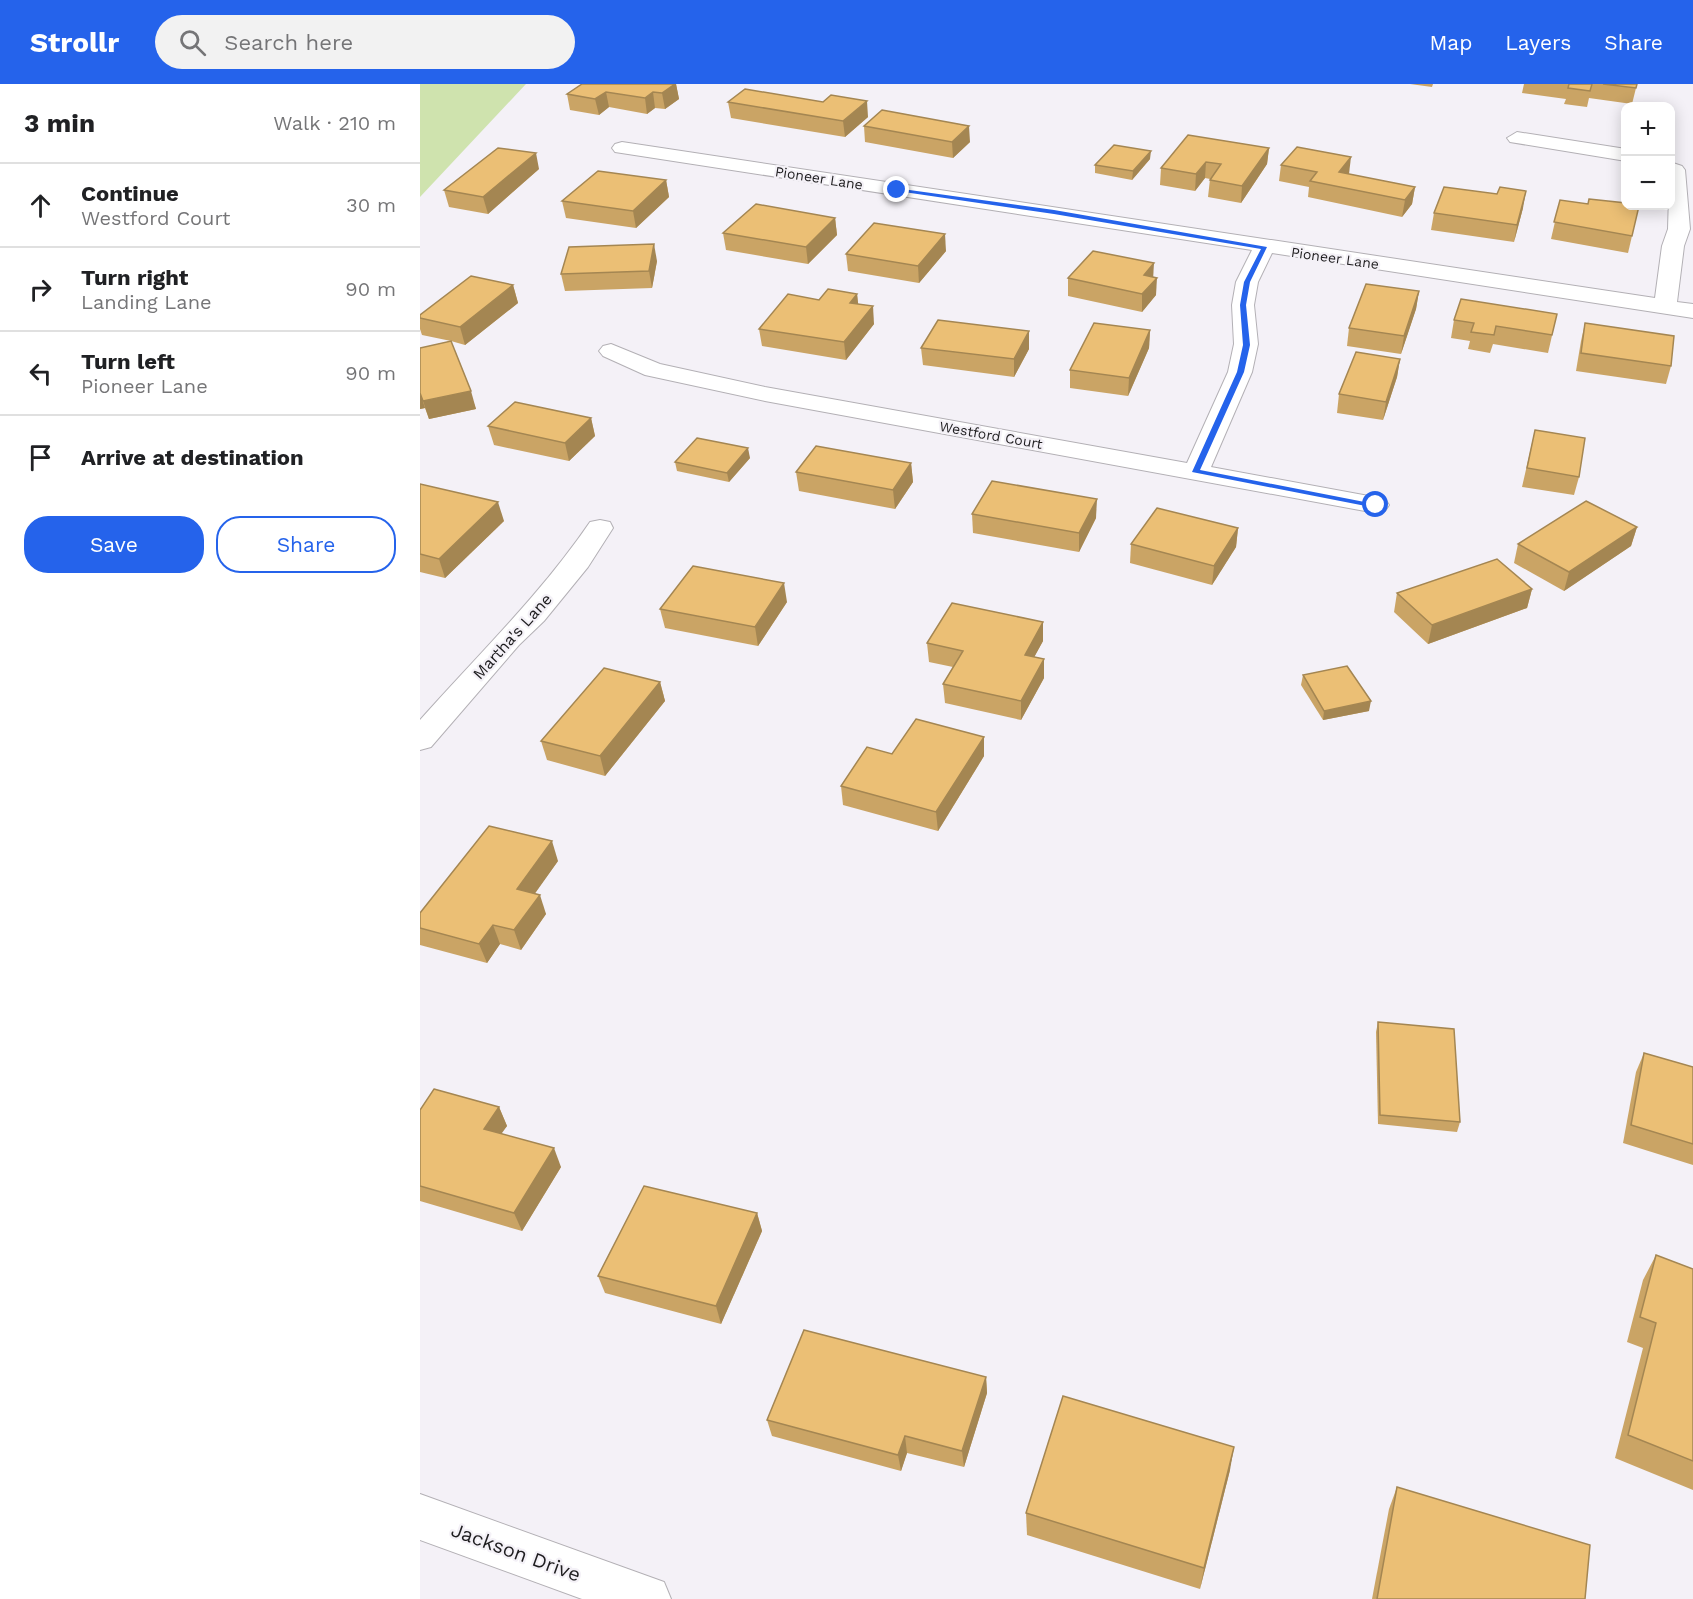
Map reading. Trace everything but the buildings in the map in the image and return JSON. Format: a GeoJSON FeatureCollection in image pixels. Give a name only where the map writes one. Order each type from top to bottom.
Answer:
{"type":"FeatureCollection","features":[{"type":"Feature","properties":{"kind":"street"},"geometry":{"type":"LineString","coordinates":[[1517,138],[1621,154]]}},
{"type":"Feature","properties":{"kind":"street","name":"Pioneer Lane"},"geometry":{"type":"LineString","coordinates":[[622,148],[1054,212],[1264,248],[1693,311]]}},
{"type":"Feature","properties":{"kind":"street"},"geometry":{"type":"LineString","coordinates":[[1665,307],[1673,246],[1679,229],[1675,170]]}},
{"type":"Feature","properties":{"kind":"street"},"geometry":{"type":"LineString","coordinates":[[1196,472],[1240,372],[1246,345],[1243,305],[1247,282],[1264,248]]}},
{"type":"Feature","properties":{"kind":"street","name":"Westford Court"},"geometry":{"type":"LineString","coordinates":[[611,351],[653,370],[765,394],[1376,505]]}},
{"type":"Feature","properties":{"kind":"street","name":"Martha's Lane"},"geometry":{"type":"LineString","coordinates":[[420,740],[509,638],[534,615],[578,561],[600,528]]}},
{"type":"Feature","properties":{"kind":"street","name":"Jackson Drive"},"geometry":{"type":"LineString","coordinates":[[420,1517],[647,1599]]}},
{"type":"Feature","properties":{"kind":"green space"},"geometry":{"type":"Polygon","coordinates":[[[420,84],[526,84],[420,197],[420,84]]]}},
{"type":"Feature","properties":{"kind":"route"},"geometry":{"type":"LineString","coordinates":[[897,190],[1054,212],[1264,248],[1247,282],[1243,305],[1246,345],[1240,372],[1196,472],[1376,505]]}}]}
